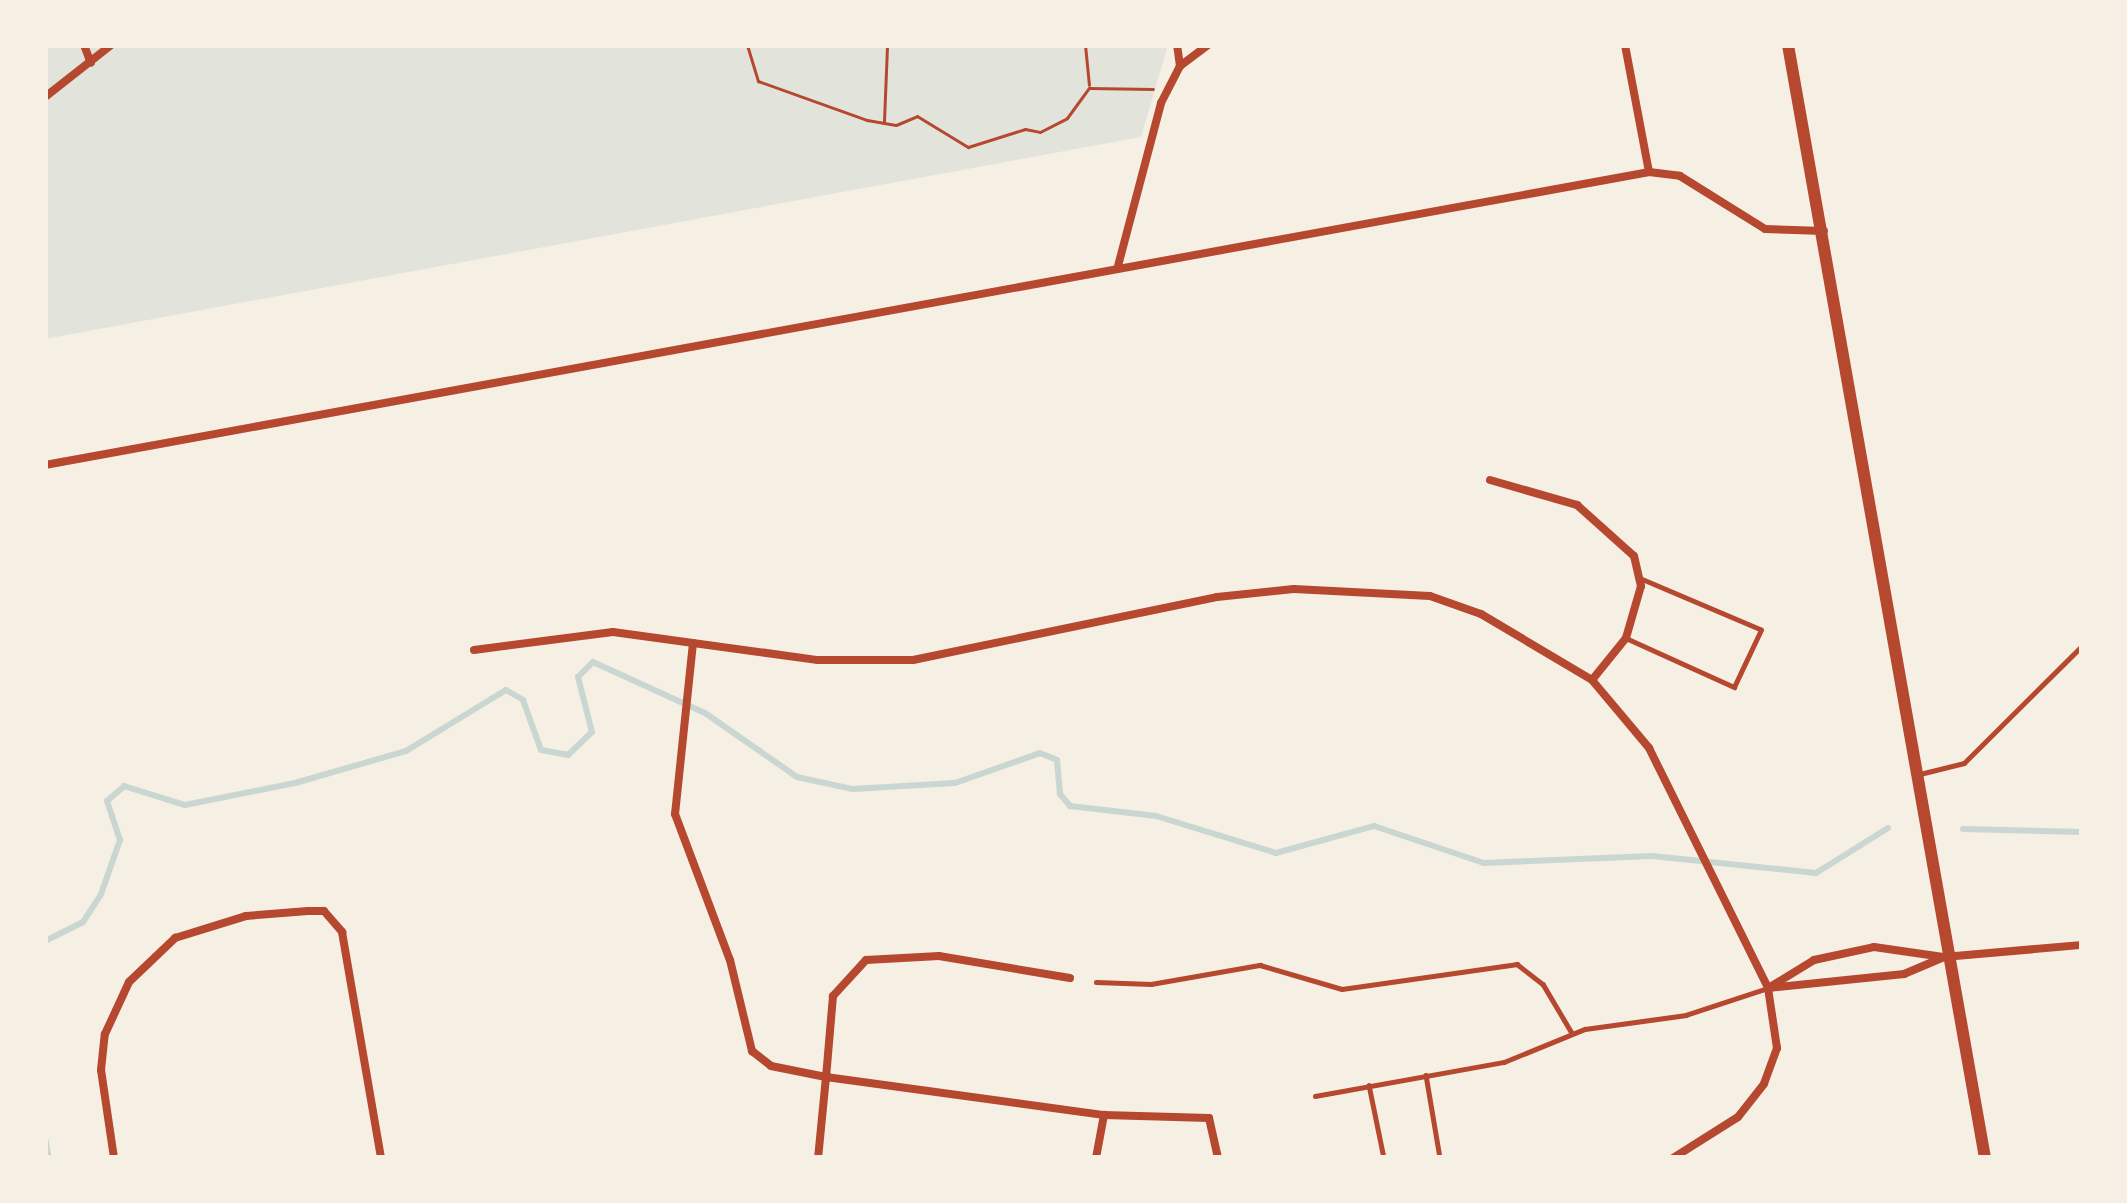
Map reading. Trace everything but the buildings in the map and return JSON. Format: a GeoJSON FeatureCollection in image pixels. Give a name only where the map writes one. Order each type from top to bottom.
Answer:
{"type":"FeatureCollection","features":[{"type":"Feature","properties":{"kind":"main road"},"geometry":{"type":"LineString","coordinates":[[1788,45],[1944,957],[1985,1158]]}},
{"type":"Feature","properties":{"kind":"street"},"geometry":{"type":"LineString","coordinates":[[84,45],[92,63]]}},
{"type":"Feature","properties":{"kind":"street"},"geometry":{"type":"LineString","coordinates":[[45,97],[111,45]]}},
{"type":"Feature","properties":{"kind":"street"},"geometry":{"type":"LineString","coordinates":[[1177,45],[1180,66]]}},
{"type":"Feature","properties":{"kind":"street"},"geometry":{"type":"LineString","coordinates":[[1118,266],[1166,91],[1180,66],[1208,45]]}},
{"type":"Feature","properties":{"kind":"street"},"geometry":{"type":"LineString","coordinates":[[1625,45],[1649,172]]}},
{"type":"Feature","properties":{"kind":"street"},"geometry":{"type":"LineString","coordinates":[[45,464],[1649,172],[1680,176],[1765,229],[1823,231]]}},
{"type":"Feature","properties":{"kind":"street"},"geometry":{"type":"LineString","coordinates":[[1490,480],[1576,505],[1634,556],[1639,578],[1626,638],[1592,680]]}},
{"type":"Feature","properties":{"kind":"street"},"geometry":{"type":"LineString","coordinates":[[474,650],[613,632],[818,659],[913,660],[1217,597],[1366,588],[1481,614],[1592,680],[1649,748],[1768,988],[1777,1048],[1764,1084],[1738,1117],[1673,1158]]}},
{"type":"Feature","properties":{"kind":"street"},"geometry":{"type":"LineString","coordinates":[[694,643],[675,814],[730,960],[745,1037],[771,1066],[1104,1115],[1209,1118],[1218,1158]]}},
{"type":"Feature","properties":{"kind":"street"},"geometry":{"type":"LineString","coordinates":[[114,1158],[101,1070],[105,1034],[129,982],[175,938],[246,916],[308,910],[324,911],[342,932],[381,1158]]}},
{"type":"Feature","properties":{"kind":"street"},"geometry":{"type":"LineString","coordinates":[[1768,988],[1814,960],[1874,947],[1944,957],[2082,945]]}},
{"type":"Feature","properties":{"kind":"street"},"geometry":{"type":"LineString","coordinates":[[818,1158],[832,996],[866,960],[939,956],[1070,978]]}},
{"type":"Feature","properties":{"kind":"street"},"geometry":{"type":"LineString","coordinates":[[1768,988],[1904,974],[1944,957]]}},
{"type":"Feature","properties":{"kind":"street"},"geometry":{"type":"LineString","coordinates":[[1096,1158],[1104,1115]]}},
{"type":"Feature","properties":{"kind":"lane"},"geometry":{"type":"LineString","coordinates":[[1626,638],[1734,687],[1761,630],[1639,578]]}},
{"type":"Feature","properties":{"kind":"lane"},"geometry":{"type":"LineString","coordinates":[[1914,775],[1964,763],[2082,646]]}},
{"type":"Feature","properties":{"kind":"lane"},"geometry":{"type":"LineString","coordinates":[[1096,982],[1151,984],[1260,965],[1342,989],[1517,964],[1544,984],[1572,1033]]}},
{"type":"Feature","properties":{"kind":"lane"},"geometry":{"type":"LineString","coordinates":[[1315,1096],[1504,1062],[1572,1033],[1686,1015],[1768,988]]}},
{"type":"Feature","properties":{"kind":"lane"},"geometry":{"type":"LineString","coordinates":[[1426,1074],[1440,1158]]}},
{"type":"Feature","properties":{"kind":"lane"},"geometry":{"type":"LineString","coordinates":[[1369,1085],[1384,1158]]}},
{"type":"Feature","properties":{"kind":"path"},"geometry":{"type":"LineString","coordinates":[[45,61],[46,45]]}},
{"type":"Feature","properties":{"kind":"path"},"geometry":{"type":"LineString","coordinates":[[747,45],[758,80],[883,123],[917,116],[968,147],[1025,129],[1040,132],[1066,118],[1089,88],[1085,45]]}},
{"type":"Feature","properties":{"kind":"path"},"geometry":{"type":"LineString","coordinates":[[883,123],[887,45]]}},
{"type":"Feature","properties":{"kind":"path"},"geometry":{"type":"LineString","coordinates":[[1089,88],[1166,91]]}},
{"type":"Feature","properties":{"kind":"shaded area"},"geometry":{"type":"Polygon","coordinates":[[[45,45],[1168,45],[1141,137],[45,339],[45,45]]]}},
{"type":"Feature","properties":{"kind":"waterway"},"geometry":{"type":"LineString","coordinates":[[45,941],[83,922],[101,894],[120,840],[107,801],[124,786],[185,805],[295,783],[406,751],[506,690],[523,700],[541,750],[568,755],[592,732],[578,677],[593,662],[705,713],[797,777],[852,789],[955,783],[1040,753],[1057,760],[1060,794],[1070,806],[1156,816],[1276,853],[1374,826],[1484,863],[1652,856],[1816,873],[1888,828]]}},
{"type":"Feature","properties":{"kind":"waterway"},"geometry":{"type":"LineString","coordinates":[[1963,829],[2082,832]]}},
{"type":"Feature","properties":{"kind":"waterway"},"geometry":{"type":"LineString","coordinates":[[45,1138],[49,1158]]}}]}
